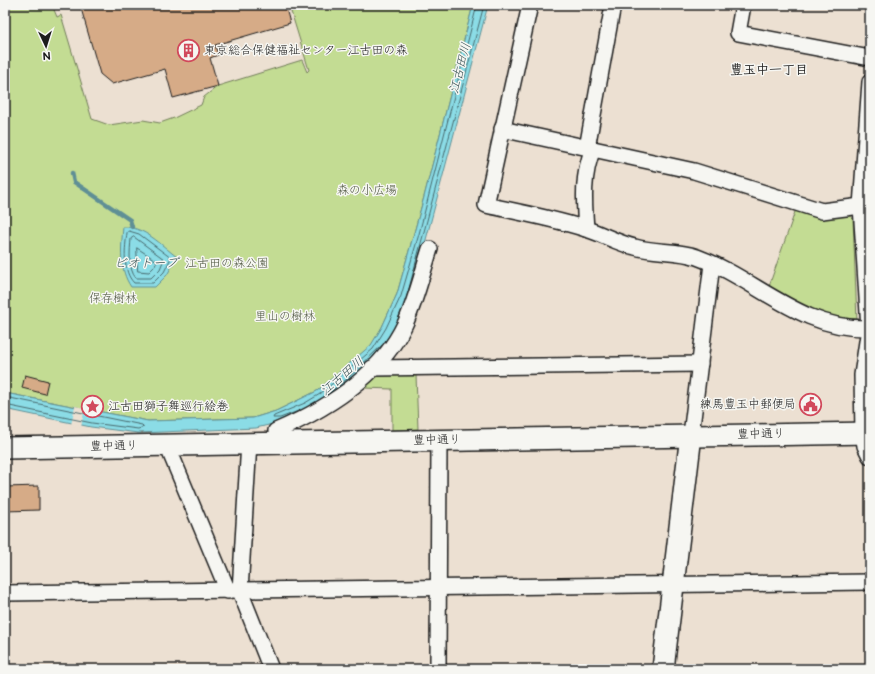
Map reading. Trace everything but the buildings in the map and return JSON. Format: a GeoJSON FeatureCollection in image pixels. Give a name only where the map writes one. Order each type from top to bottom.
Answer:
{"type":"FeatureCollection","features":[{"type":"Feature","properties":{"kind":"street"},"geometry":{"type":"LineString","coordinates":[[530,5],[486,204],[586,230],[633,247],[696,257],[712,264],[811,318],[852,328],[869,328]]}},
{"type":"Feature","properties":{"kind":"street"},"geometry":{"type":"LineString","coordinates":[[586,230],[584,183],[613,5]]}},
{"type":"Feature","properties":{"kind":"street"},"geometry":{"type":"LineString","coordinates":[[743,5],[738,33],[870,58]]}},
{"type":"Feature","properties":{"kind":"street"},"geometry":{"type":"LineString","coordinates":[[870,82],[861,206],[866,252],[869,328],[862,375],[867,433],[865,446],[870,456]]}},
{"type":"Feature","properties":{"kind":"street"},"geometry":{"type":"LineString","coordinates":[[502,129],[694,171],[822,211],[861,206]]}},
{"type":"Feature","properties":{"kind":"street"},"geometry":{"type":"LineString","coordinates":[[277,442],[276,431],[312,414],[334,400],[361,380],[389,349],[405,325],[416,296],[430,249]]}},
{"type":"Feature","properties":{"kind":"street"},"geometry":{"type":"LineString","coordinates":[[663,669],[712,264]]}},
{"type":"Feature","properties":{"kind":"street"},"geometry":{"type":"LineString","coordinates":[[372,368],[700,364]]}},
{"type":"Feature","properties":{"kind":"street","name":"豊中通り"},"geometry":{"type":"LineString","coordinates":[[5,448],[277,442],[867,433]]}},
{"type":"Feature","properties":{"kind":"street"},"geometry":{"type":"LineString","coordinates":[[438,669],[439,440]]}},
{"type":"Feature","properties":{"kind":"street"},"geometry":{"type":"LineString","coordinates":[[234,591],[249,443]]}},
{"type":"Feature","properties":{"kind":"street"},"geometry":{"type":"LineString","coordinates":[[167,445],[271,669]]}},
{"type":"Feature","properties":{"kind":"street"},"geometry":{"type":"LineString","coordinates":[[5,593],[870,582]]}},
{"type":"Feature","properties":{"kind":"green space","name":"江古田の森公園"},"geometry":{"type":"Polygon","coordinates":[[[5,5],[52,5],[57,17],[61,15],[92,119],[109,125],[143,120],[160,123],[201,105],[204,97],[218,86],[302,60],[307,72],[309,70],[289,5],[473,5],[424,197],[397,294],[382,327],[371,346],[317,391],[276,411],[253,418],[148,421],[5,393],[5,5]]]}},
{"type":"Feature","properties":{"kind":"green space"},"geometry":{"type":"Polygon","coordinates":[[[796,209],[819,217],[850,215],[853,219],[857,321],[821,315],[811,311],[769,286],[796,209]]]}},
{"type":"Feature","properties":{"kind":"green space"},"geometry":{"type":"Polygon","coordinates":[[[416,375],[418,429],[392,430],[392,389],[364,388],[376,376],[416,375]]]}},
{"type":"Feature","properties":{"kind":"water","name":"江古田川"},"geometry":{"type":"Polygon","coordinates":[[[473,5],[488,5],[418,270],[410,300],[380,354],[325,401],[281,422],[256,428],[138,433],[91,427],[5,409],[5,393],[148,421],[253,418],[276,411],[317,391],[371,345],[382,327],[397,294],[424,197],[473,5]]]}},
{"type":"Feature","properties":{"kind":"water","name":"ビオトープ"},"geometry":{"type":"Polygon","coordinates":[[[123,227],[145,233],[177,257],[167,275],[155,287],[131,287],[127,280],[124,273],[122,258],[123,227]]]}},
{"type":"Feature","properties":{"kind":"pier"},"geometry":{"type":"Polygon","coordinates":[[[75,406],[85,408],[81,427],[71,425],[75,406]]]}},
{"type":"Feature","properties":{"kind":"waterway"},"geometry":{"type":"LineString","coordinates":[[72,173],[74,182],[130,220],[132,227]]}},
{"type":"Feature","properties":{"kind":"place","name":"東京総合保健福祉センター江古田の森"},"geometry":{"type":"Point","coordinates":[188,50]}},
{"type":"Feature","properties":{"kind":"place","name":"練馬豊玉中郵便局"},"geometry":{"type":"Point","coordinates":[811,404]}},
{"type":"Feature","properties":{"kind":"place","name":"江古田獅子舞巡行絵巻"},"geometry":{"type":"Point","coordinates":[92,406]}},
{"type":"Feature","properties":{"kind":"district","name":"豊玉中一丁目"},"geometry":{"type":"Point","coordinates":[769,70]}},
{"type":"Feature","properties":{"kind":"park label","name":"森の小広場"},"geometry":{"type":"Point","coordinates":[367,190]}},
{"type":"Feature","properties":{"kind":"park label","name":"保存樹林"},"geometry":{"type":"Point","coordinates":[113,298]}},
{"type":"Feature","properties":{"kind":"park label","name":"里山の樹林"},"geometry":{"type":"Point","coordinates":[285,316]}}]}
